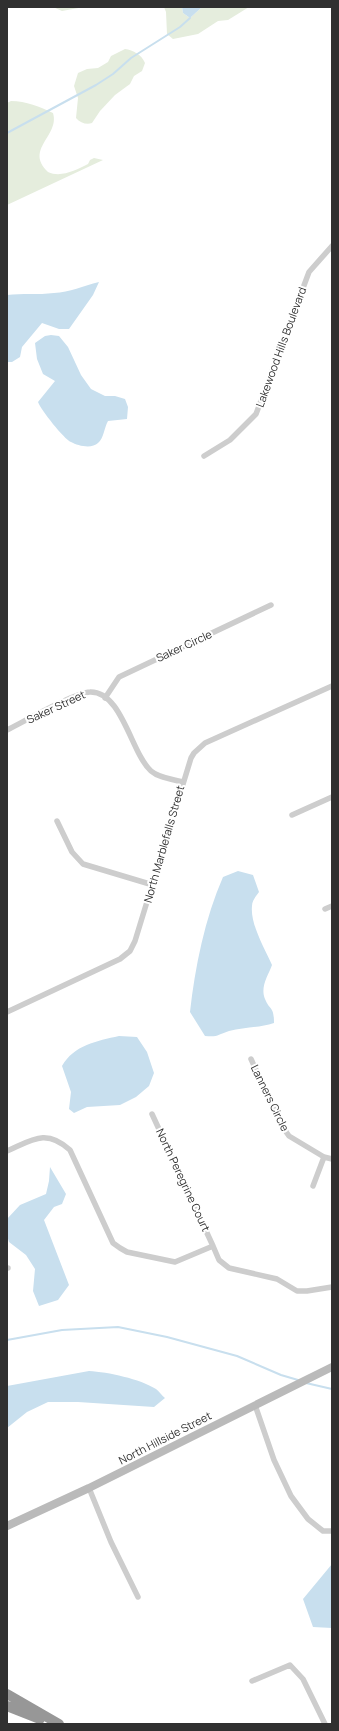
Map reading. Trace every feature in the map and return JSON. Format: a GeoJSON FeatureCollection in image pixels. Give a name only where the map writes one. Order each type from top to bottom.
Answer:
{"type":"FeatureCollection","features":[{"type":"Feature","properties":{"kind":"highway"},"geometry":{"type":"LineString","coordinates":[[7,1694],[59,1724]]}},
{"type":"Feature","properties":{"kind":"highway"},"geometry":{"type":"LineString","coordinates":[[7,1706],[51,1724]]}},
{"type":"Feature","properties":{"kind":"main road","name":"North Hillside Street"},"geometry":{"type":"LineString","coordinates":[[7,1526],[89,1488],[311,1377],[332,1368]]}},
{"type":"Feature","properties":{"kind":"main road"},"geometry":{"type":"LineString","coordinates":[[7,1522],[55,1504]]}},
{"type":"Feature","properties":{"kind":"street","name":"Lakewood Hills Boulevard"},"geometry":{"type":"LineString","coordinates":[[204,456],[230,440],[256,414],[308,272],[332,246]]}},
{"type":"Feature","properties":{"kind":"street","name":"Saker Circle"},"geometry":{"type":"LineString","coordinates":[[105,698],[119,677],[271,605]]}},
{"type":"Feature","properties":{"kind":"street","name":"North Marblefalls Street"},"geometry":{"type":"LineString","coordinates":[[7,1012],[126,954],[135,941],[153,885],[182,782],[194,753],[205,743],[332,686]]}},
{"type":"Feature","properties":{"kind":"street","name":"Saker Street"},"geometry":{"type":"LineString","coordinates":[[7,730],[75,697],[90,692],[105,698]]}},
{"type":"Feature","properties":{"kind":"street"},"geometry":{"type":"LineString","coordinates":[[105,698],[114,705],[146,766],[159,776],[182,782]]}},
{"type":"Feature","properties":{"kind":"street"},"geometry":{"type":"LineString","coordinates":[[292,815],[332,797]]}},
{"type":"Feature","properties":{"kind":"street"},"geometry":{"type":"LineString","coordinates":[[56,821],[72,852],[83,864],[153,885]]}},
{"type":"Feature","properties":{"kind":"street"},"geometry":{"type":"LineString","coordinates":[[325,910],[332,906]]}},
{"type":"Feature","properties":{"kind":"street","name":"Lanners Circle"},"geometry":{"type":"LineString","coordinates":[[251,1059],[282,1126],[289,1136],[324,1157],[332,1159]]}},
{"type":"Feature","properties":{"kind":"street","name":"North Peregrine Court"},"geometry":{"type":"LineString","coordinates":[[152,1114],[219,1260],[229,1268],[277,1279],[297,1291],[332,1287]]}},
{"type":"Feature","properties":{"kind":"street"},"geometry":{"type":"LineString","coordinates":[[7,1151],[36,1138],[44,1137],[58,1140],[70,1150],[113,1243],[120,1248],[166,1261],[175,1262],[213,1246]]}},
{"type":"Feature","properties":{"kind":"street"},"geometry":{"type":"LineString","coordinates":[[313,1186],[324,1157]]}},
{"type":"Feature","properties":{"kind":"street"},"geometry":{"type":"LineString","coordinates":[[255,1405],[274,1460],[291,1496],[308,1519],[323,1531],[332,1531]]}},
{"type":"Feature","properties":{"kind":"street"},"geometry":{"type":"LineString","coordinates":[[89,1488],[111,1542],[138,1597]]}},
{"type":"Feature","properties":{"kind":"street"},"geometry":{"type":"LineString","coordinates":[[252,1681],[290,1665],[303,1679],[325,1724]]}},
{"type":"Feature","properties":{"kind":"green space"},"geometry":{"type":"Polygon","coordinates":[[[53,7],[84,7],[62,11],[53,7]]]}},
{"type":"Feature","properties":{"kind":"green space"},"geometry":{"type":"Polygon","coordinates":[[[164,7],[182,7],[183,13],[190,18],[202,7],[249,7],[228,20],[218,21],[198,34],[173,39],[167,34],[166,12],[164,7]]]}},
{"type":"Feature","properties":{"kind":"green space"},"geometry":{"type":"Polygon","coordinates":[[[125,49],[131,50],[142,58],[145,63],[142,71],[134,76],[130,84],[115,95],[100,111],[92,123],[86,124],[79,121],[76,118],[78,98],[74,86],[78,73],[87,69],[98,68],[108,62],[111,56],[125,49]]]}},
{"type":"Feature","properties":{"kind":"green space"},"geometry":{"type":"Polygon","coordinates":[[[11,101],[27,103],[53,113],[54,121],[52,129],[44,142],[40,156],[42,164],[48,172],[53,174],[63,174],[88,164],[90,160],[94,158],[103,160],[7,205],[7,103],[11,101]]]}},
{"type":"Feature","properties":{"kind":"water"},"geometry":{"type":"Polygon","coordinates":[[[182,7],[202,7],[190,18],[183,13],[182,7]]]}},
{"type":"Feature","properties":{"kind":"water"},"geometry":{"type":"Polygon","coordinates":[[[99,282],[93,295],[69,329],[59,329],[42,323],[22,347],[20,357],[12,362],[7,362],[7,295],[60,292],[99,282]]]}},
{"type":"Feature","properties":{"kind":"water"},"geometry":{"type":"Polygon","coordinates":[[[45,336],[59,336],[68,347],[81,375],[91,389],[105,396],[115,396],[125,399],[128,407],[127,419],[108,421],[102,438],[95,445],[81,446],[68,440],[53,424],[38,402],[55,381],[43,374],[37,359],[35,343],[45,336]]]}},
{"type":"Feature","properties":{"kind":"water"},"geometry":{"type":"Polygon","coordinates":[[[238,871],[253,875],[259,892],[253,902],[252,913],[253,921],[272,965],[263,990],[265,999],[272,1011],[274,1023],[229,1031],[216,1036],[205,1036],[190,1012],[198,960],[211,909],[223,877],[238,871]]]}},
{"type":"Feature","properties":{"kind":"water"},"geometry":{"type":"Polygon","coordinates":[[[119,1036],[137,1037],[147,1052],[154,1073],[149,1086],[136,1097],[120,1105],[87,1107],[74,1113],[69,1109],[71,1092],[62,1066],[73,1053],[87,1045],[119,1036]]]}},
{"type":"Feature","properties":{"kind":"water"},"geometry":{"type":"Polygon","coordinates":[[[50,1167],[66,1194],[62,1204],[54,1207],[44,1220],[69,1285],[58,1300],[39,1306],[33,1291],[35,1269],[26,1255],[9,1242],[7,1235],[7,1219],[20,1205],[46,1194],[50,1167]]]}},
{"type":"Feature","properties":{"kind":"water"},"geometry":{"type":"Polygon","coordinates":[[[89,1371],[114,1374],[133,1379],[156,1389],[165,1398],[154,1407],[78,1402],[48,1402],[27,1412],[7,1428],[7,1386],[89,1371]]]}},
{"type":"Feature","properties":{"kind":"water"},"geometry":{"type":"Polygon","coordinates":[[[332,1564],[332,1628],[313,1627],[303,1599],[332,1564]]]}},
{"type":"Feature","properties":{"kind":"waterway"},"geometry":{"type":"LineString","coordinates":[[7,133],[96,85],[113,74],[131,58],[180,27],[190,18]]}},
{"type":"Feature","properties":{"kind":"waterway"},"geometry":{"type":"LineString","coordinates":[[7,1340],[62,1330],[118,1327],[167,1337],[237,1356],[281,1375],[298,1380]]}},
{"type":"Feature","properties":{"kind":"waterway"},"geometry":{"type":"LineString","coordinates":[[306,1383],[332,1389]]}}]}
